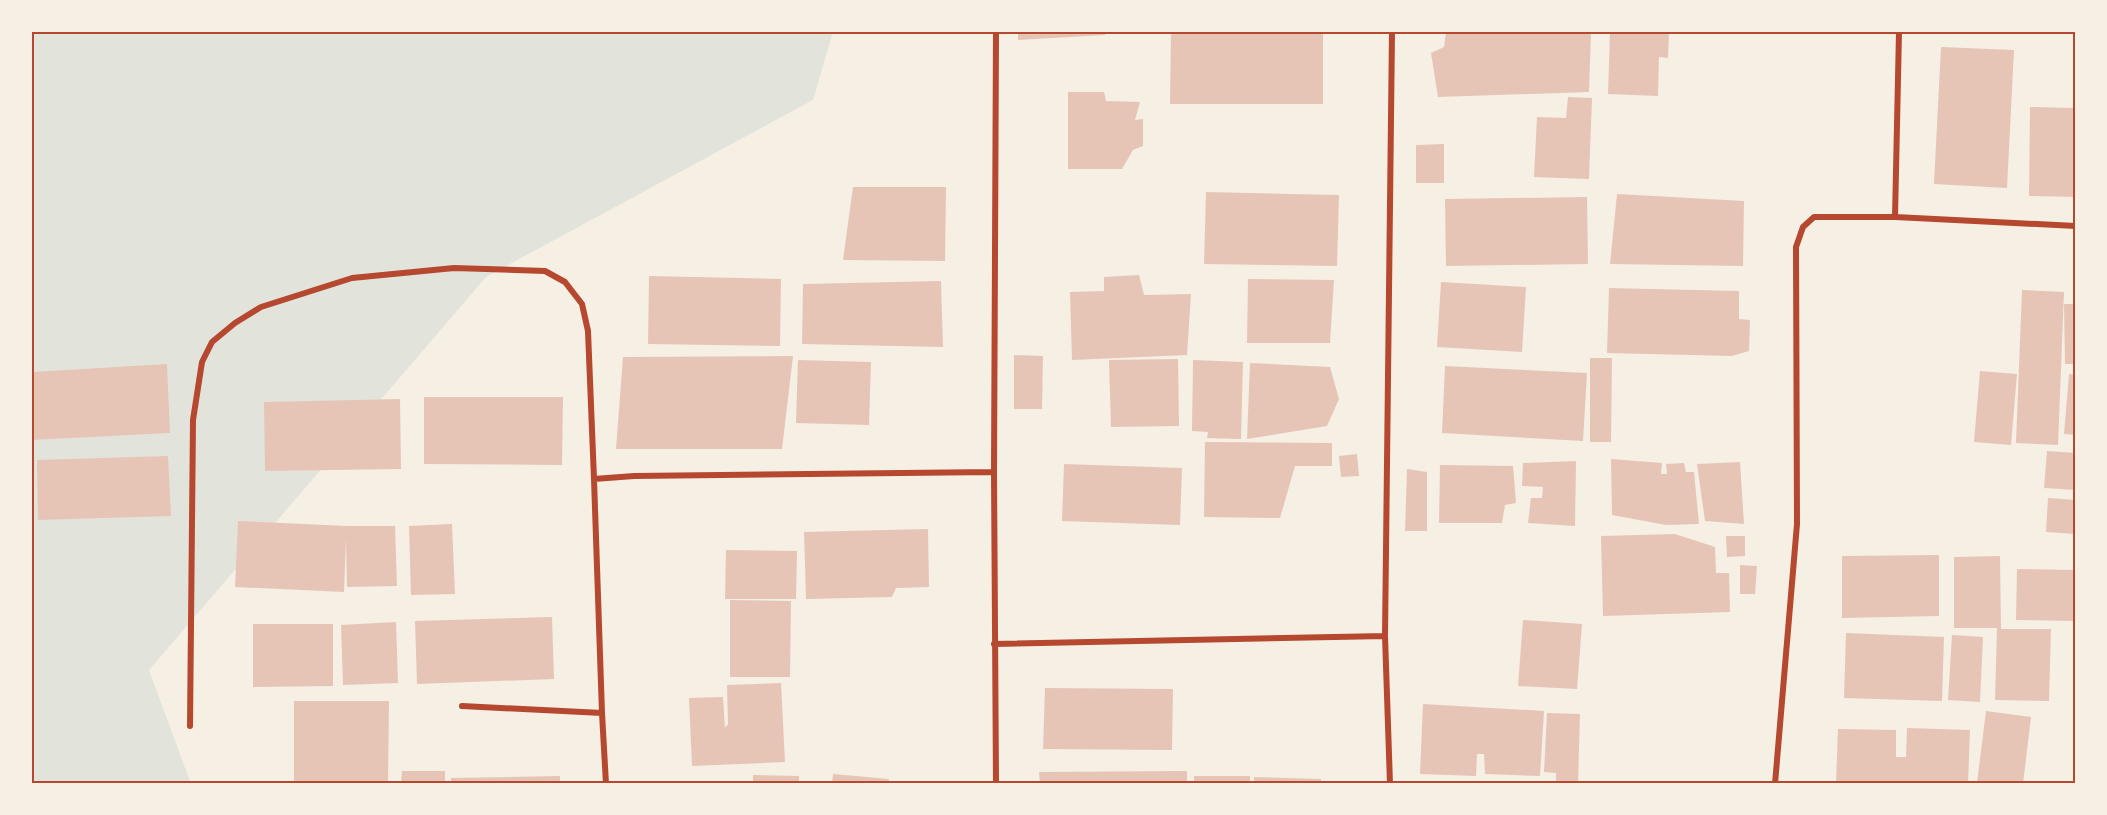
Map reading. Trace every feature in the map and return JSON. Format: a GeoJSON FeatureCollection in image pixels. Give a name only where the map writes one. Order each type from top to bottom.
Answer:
{"type":"FeatureCollection","features":[{"type":"Feature","properties":{"kind":"street"},"geometry":{"type":"LineString","coordinates":[[996,32],[994,472],[996,783]]}},
{"type":"Feature","properties":{"kind":"street"},"geometry":{"type":"LineString","coordinates":[[1390,783],[1385,636],[1392,32]]}},
{"type":"Feature","properties":{"kind":"street"},"geometry":{"type":"LineString","coordinates":[[1894,218],[1899,32]]}},
{"type":"Feature","properties":{"kind":"street"},"geometry":{"type":"LineString","coordinates":[[1775,783],[1797,524],[1796,247],[1803,227],[1814,217],[2076,226]]}},
{"type":"Feature","properties":{"kind":"street"},"geometry":{"type":"LineString","coordinates":[[190,726],[193,420],[202,362],[212,342],[235,323],[261,308],[351,278],[454,268],[545,271],[565,282],[582,304],[588,331],[606,783]]}},
{"type":"Feature","properties":{"kind":"street"},"geometry":{"type":"LineString","coordinates":[[594,479],[634,476],[994,472]]}},
{"type":"Feature","properties":{"kind":"street"},"geometry":{"type":"LineString","coordinates":[[994,644],[1385,636]]}},
{"type":"Feature","properties":{"kind":"street"},"geometry":{"type":"LineString","coordinates":[[462,706],[602,713]]}},
{"type":"Feature","properties":{"kind":"shaded area"},"geometry":{"type":"Polygon","coordinates":[[[32,32],[833,32],[813,100],[486,277],[149,670],[191,784],[32,783],[32,32]]]}},
{"type":"Feature","properties":{"kind":"building"},"geometry":{"type":"Polygon","coordinates":[[[1018,32],[1105,32],[1105,35],[1018,40],[1018,32]]]}},
{"type":"Feature","properties":{"kind":"building"},"geometry":{"type":"Polygon","coordinates":[[[1171,32],[1323,32],[1323,104],[1170,104],[1171,32]]]}},
{"type":"Feature","properties":{"kind":"building"},"geometry":{"type":"Polygon","coordinates":[[[1446,32],[1591,33],[1589,92],[1438,97],[1431,53],[1444,47],[1446,32]]]}},
{"type":"Feature","properties":{"kind":"building"},"geometry":{"type":"Polygon","coordinates":[[[1610,32],[1669,32],[1668,58],[1659,57],[1658,96],[1608,94],[1610,32]]]}},
{"type":"Feature","properties":{"kind":"building"},"geometry":{"type":"Polygon","coordinates":[[[1941,47],[2014,50],[2007,188],[1934,184],[1941,47]]]}},
{"type":"Feature","properties":{"kind":"building"},"geometry":{"type":"Polygon","coordinates":[[[1068,92],[1104,92],[1106,101],[1140,102],[1135,120],[1143,119],[1143,146],[1133,150],[1122,169],[1068,169],[1068,92]]]}},
{"type":"Feature","properties":{"kind":"building"},"geometry":{"type":"Polygon","coordinates":[[[1568,97],[1592,98],[1589,179],[1534,177],[1537,117],[1566,118],[1568,97]]]}},
{"type":"Feature","properties":{"kind":"building"},"geometry":{"type":"Polygon","coordinates":[[[2030,107],[2076,108],[2076,197],[2029,196],[2030,107]]]}},
{"type":"Feature","properties":{"kind":"building"},"geometry":{"type":"Polygon","coordinates":[[[1444,144],[1444,183],[1416,183],[1416,145],[1444,144]]]}},
{"type":"Feature","properties":{"kind":"building"},"geometry":{"type":"Polygon","coordinates":[[[853,187],[946,187],[945,261],[843,260],[853,187]]]}},
{"type":"Feature","properties":{"kind":"building"},"geometry":{"type":"Polygon","coordinates":[[[1206,192],[1339,195],[1337,266],[1204,264],[1206,192]]]}},
{"type":"Feature","properties":{"kind":"building"},"geometry":{"type":"Polygon","coordinates":[[[1617,194],[1744,201],[1743,266],[1610,264],[1617,194]]]}},
{"type":"Feature","properties":{"kind":"building"},"geometry":{"type":"Polygon","coordinates":[[[1587,197],[1588,264],[1446,266],[1445,199],[1587,197]]]}},
{"type":"Feature","properties":{"kind":"building"},"geometry":{"type":"Polygon","coordinates":[[[1139,275],[1144,295],[1191,294],[1187,355],[1072,360],[1070,292],[1104,291],[1104,277],[1139,275]]]}},
{"type":"Feature","properties":{"kind":"building"},"geometry":{"type":"Polygon","coordinates":[[[649,276],[781,279],[780,346],[648,344],[649,276]]]}},
{"type":"Feature","properties":{"kind":"building"},"geometry":{"type":"Polygon","coordinates":[[[1248,279],[1334,280],[1330,343],[1247,343],[1248,279]]]}},
{"type":"Feature","properties":{"kind":"building"},"geometry":{"type":"Polygon","coordinates":[[[941,281],[943,347],[802,344],[803,284],[941,281]]]}},
{"type":"Feature","properties":{"kind":"building"},"geometry":{"type":"Polygon","coordinates":[[[1441,282],[1526,287],[1522,352],[1437,347],[1441,282]]]}},
{"type":"Feature","properties":{"kind":"building"},"geometry":{"type":"Polygon","coordinates":[[[1609,288],[1739,291],[1739,319],[1750,320],[1749,351],[1732,356],[1607,353],[1609,288]]]}},
{"type":"Feature","properties":{"kind":"building"},"geometry":{"type":"Polygon","coordinates":[[[2022,290],[2064,292],[2058,445],[2016,443],[2022,290]]]}},
{"type":"Feature","properties":{"kind":"building"},"geometry":{"type":"Polygon","coordinates":[[[2064,304],[2076,304],[2076,364],[2065,364],[2064,304]]]}},
{"type":"Feature","properties":{"kind":"building"},"geometry":{"type":"Polygon","coordinates":[[[1014,355],[1043,356],[1042,409],[1014,409],[1014,355]]]}},
{"type":"Feature","properties":{"kind":"building"},"geometry":{"type":"Polygon","coordinates":[[[793,356],[782,449],[616,449],[623,357],[793,356]]]}},
{"type":"Feature","properties":{"kind":"building"},"geometry":{"type":"Polygon","coordinates":[[[1590,358],[1612,358],[1611,442],[1590,442],[1590,358]]]}},
{"type":"Feature","properties":{"kind":"building"},"geometry":{"type":"Polygon","coordinates":[[[1178,359],[1179,426],[1111,427],[1109,360],[1178,359]]]}},
{"type":"Feature","properties":{"kind":"building"},"geometry":{"type":"Polygon","coordinates":[[[798,360],[871,362],[869,425],[796,423],[798,360]]]}},
{"type":"Feature","properties":{"kind":"building"},"geometry":{"type":"Polygon","coordinates":[[[1193,360],[1243,362],[1241,439],[1207,438],[1208,432],[1192,431],[1193,360]]]}},
{"type":"Feature","properties":{"kind":"building"},"geometry":{"type":"Polygon","coordinates":[[[1250,363],[1330,367],[1339,399],[1327,426],[1247,439],[1250,363]]]}},
{"type":"Feature","properties":{"kind":"building"},"geometry":{"type":"Polygon","coordinates":[[[167,364],[170,433],[32,440],[32,372],[167,364]]]}},
{"type":"Feature","properties":{"kind":"building"},"geometry":{"type":"Polygon","coordinates":[[[1445,366],[1587,373],[1583,441],[1442,433],[1445,366]]]}},
{"type":"Feature","properties":{"kind":"building"},"geometry":{"type":"Polygon","coordinates":[[[1980,371],[2017,374],[2011,445],[1974,442],[1980,371]]]}},
{"type":"Feature","properties":{"kind":"building"},"geometry":{"type":"Polygon","coordinates":[[[2069,374],[2076,375],[2076,435],[2064,434],[2069,374]]]}},
{"type":"Feature","properties":{"kind":"building"},"geometry":{"type":"Polygon","coordinates":[[[424,397],[563,397],[562,465],[424,464],[424,397]]]}},
{"type":"Feature","properties":{"kind":"building"},"geometry":{"type":"Polygon","coordinates":[[[400,399],[401,469],[265,471],[264,402],[400,399]]]}},
{"type":"Feature","properties":{"kind":"building"},"geometry":{"type":"Polygon","coordinates":[[[1205,442],[1332,443],[1332,466],[1295,466],[1280,518],[1204,517],[1205,442]]]}},
{"type":"Feature","properties":{"kind":"building"},"geometry":{"type":"Polygon","coordinates":[[[2047,451],[2076,453],[2076,490],[2044,488],[2047,451]]]}},
{"type":"Feature","properties":{"kind":"building"},"geometry":{"type":"Polygon","coordinates":[[[1357,454],[1359,476],[1341,477],[1339,456],[1357,454]]]}},
{"type":"Feature","properties":{"kind":"building"},"geometry":{"type":"Polygon","coordinates":[[[168,456],[171,516],[38,520],[37,460],[168,456]]]}},
{"type":"Feature","properties":{"kind":"building"},"geometry":{"type":"Polygon","coordinates":[[[1611,459],[1662,463],[1661,474],[1667,474],[1666,464],[1684,463],[1686,472],[1694,472],[1699,524],[1666,525],[1612,515],[1611,459]]]}},
{"type":"Feature","properties":{"kind":"building"},"geometry":{"type":"Polygon","coordinates":[[[1576,461],[1575,526],[1528,523],[1531,498],[1542,498],[1543,487],[1522,486],[1523,463],[1576,461]]]}},
{"type":"Feature","properties":{"kind":"building"},"geometry":{"type":"Polygon","coordinates":[[[1740,462],[1744,524],[1705,521],[1697,464],[1740,462]]]}},
{"type":"Feature","properties":{"kind":"building"},"geometry":{"type":"Polygon","coordinates":[[[1064,464],[1182,468],[1180,525],[1062,521],[1064,464]]]}},
{"type":"Feature","properties":{"kind":"building"},"geometry":{"type":"Polygon","coordinates":[[[1440,465],[1513,466],[1516,503],[1505,505],[1502,523],[1439,523],[1440,465]]]}},
{"type":"Feature","properties":{"kind":"building"},"geometry":{"type":"Polygon","coordinates":[[[1407,469],[1427,472],[1427,531],[1405,531],[1407,469]]]}},
{"type":"Feature","properties":{"kind":"building"},"geometry":{"type":"Polygon","coordinates":[[[2048,498],[2076,500],[2076,534],[2046,532],[2048,498]]]}},
{"type":"Feature","properties":{"kind":"building"},"geometry":{"type":"Polygon","coordinates":[[[238,521],[395,526],[397,586],[347,587],[346,539],[344,592],[235,587],[238,521]]]}},
{"type":"Feature","properties":{"kind":"building"},"geometry":{"type":"Polygon","coordinates":[[[452,524],[455,594],[411,595],[409,526],[452,524]]]}},
{"type":"Feature","properties":{"kind":"building"},"geometry":{"type":"Polygon","coordinates":[[[928,529],[929,587],[896,588],[892,597],[806,599],[804,532],[928,529]]]}},
{"type":"Feature","properties":{"kind":"building"},"geometry":{"type":"Polygon","coordinates":[[[1675,534],[1715,547],[1716,573],[1729,573],[1730,612],[1603,616],[1601,536],[1675,534]]]}},
{"type":"Feature","properties":{"kind":"building"},"geometry":{"type":"Polygon","coordinates":[[[1726,536],[1745,536],[1745,556],[1727,557],[1726,536]]]}},
{"type":"Feature","properties":{"kind":"building"},"geometry":{"type":"Polygon","coordinates":[[[726,550],[797,551],[796,599],[725,599],[726,550]]]}},
{"type":"Feature","properties":{"kind":"building"},"geometry":{"type":"Polygon","coordinates":[[[1939,555],[1939,616],[1842,618],[1842,556],[1939,555]]]}},
{"type":"Feature","properties":{"kind":"building"},"geometry":{"type":"Polygon","coordinates":[[[2000,556],[2001,629],[2051,629],[2049,701],[1995,700],[1997,628],[1954,628],[1954,557],[2000,556]]]}},
{"type":"Feature","properties":{"kind":"building"},"geometry":{"type":"Polygon","coordinates":[[[1740,565],[1757,566],[1755,594],[1740,594],[1740,565]]]}},
{"type":"Feature","properties":{"kind":"building"},"geometry":{"type":"Polygon","coordinates":[[[2017,569],[2076,570],[2076,621],[2016,620],[2017,569]]]}},
{"type":"Feature","properties":{"kind":"building"},"geometry":{"type":"Polygon","coordinates":[[[730,600],[791,601],[790,677],[730,677],[730,600]]]}},
{"type":"Feature","properties":{"kind":"building"},"geometry":{"type":"Polygon","coordinates":[[[552,617],[554,679],[417,684],[415,621],[552,617]]]}},
{"type":"Feature","properties":{"kind":"building"},"geometry":{"type":"Polygon","coordinates":[[[1523,620],[1582,624],[1577,689],[1518,686],[1523,620]]]}},
{"type":"Feature","properties":{"kind":"building"},"geometry":{"type":"Polygon","coordinates":[[[396,622],[398,683],[343,685],[341,625],[396,622]]]}},
{"type":"Feature","properties":{"kind":"building"},"geometry":{"type":"Polygon","coordinates":[[[253,624],[333,624],[333,686],[253,687],[253,624]]]}},
{"type":"Feature","properties":{"kind":"building"},"geometry":{"type":"Polygon","coordinates":[[[1846,633],[1944,637],[1942,701],[1844,698],[1846,633]]]}},
{"type":"Feature","properties":{"kind":"building"},"geometry":{"type":"Polygon","coordinates":[[[1952,635],[1983,637],[1980,702],[1948,700],[1952,635]]]}},
{"type":"Feature","properties":{"kind":"building"},"geometry":{"type":"Polygon","coordinates":[[[781,683],[785,762],[692,766],[689,698],[723,697],[725,728],[728,724],[727,685],[781,683]]]}},
{"type":"Feature","properties":{"kind":"building"},"geometry":{"type":"Polygon","coordinates":[[[1045,688],[1173,689],[1172,750],[1043,749],[1045,688]]]}},
{"type":"Feature","properties":{"kind":"building"},"geometry":{"type":"Polygon","coordinates":[[[294,701],[389,701],[388,784],[294,784],[294,701]]]}},
{"type":"Feature","properties":{"kind":"building"},"geometry":{"type":"Polygon","coordinates":[[[1423,704],[1544,711],[1540,776],[1485,774],[1484,754],[1477,754],[1476,776],[1420,774],[1423,704]]]}},
{"type":"Feature","properties":{"kind":"building"},"geometry":{"type":"Polygon","coordinates":[[[1986,711],[2031,717],[2023,784],[1977,783],[1986,711]]]}},
{"type":"Feature","properties":{"kind":"building"},"geometry":{"type":"Polygon","coordinates":[[[1547,713],[1580,714],[1578,784],[1556,784],[1556,773],[1544,772],[1547,713]]]}},
{"type":"Feature","properties":{"kind":"building"},"geometry":{"type":"Polygon","coordinates":[[[1907,728],[1970,730],[1968,784],[1836,783],[1838,729],[1896,730],[1896,757],[1906,757],[1907,728]]]}},
{"type":"Feature","properties":{"kind":"building"},"geometry":{"type":"Polygon","coordinates":[[[402,771],[445,771],[445,784],[401,784],[402,771]]]}},
{"type":"Feature","properties":{"kind":"building"},"geometry":{"type":"Polygon","coordinates":[[[1187,771],[1187,784],[1040,784],[1039,772],[1187,771]]]}},
{"type":"Feature","properties":{"kind":"building"},"geometry":{"type":"Polygon","coordinates":[[[833,774],[889,779],[888,784],[832,784],[833,774]]]}},
{"type":"Feature","properties":{"kind":"building"},"geometry":{"type":"Polygon","coordinates":[[[753,775],[799,776],[799,784],[753,784],[753,775]]]}},
{"type":"Feature","properties":{"kind":"building"},"geometry":{"type":"Polygon","coordinates":[[[560,776],[560,784],[451,784],[451,778],[560,776]]]}},
{"type":"Feature","properties":{"kind":"building"},"geometry":{"type":"Polygon","coordinates":[[[1194,776],[1250,776],[1250,784],[1194,784],[1194,776]]]}},
{"type":"Feature","properties":{"kind":"building"},"geometry":{"type":"Polygon","coordinates":[[[1254,777],[1321,779],[1321,784],[1254,784],[1254,777]]]}}]}
